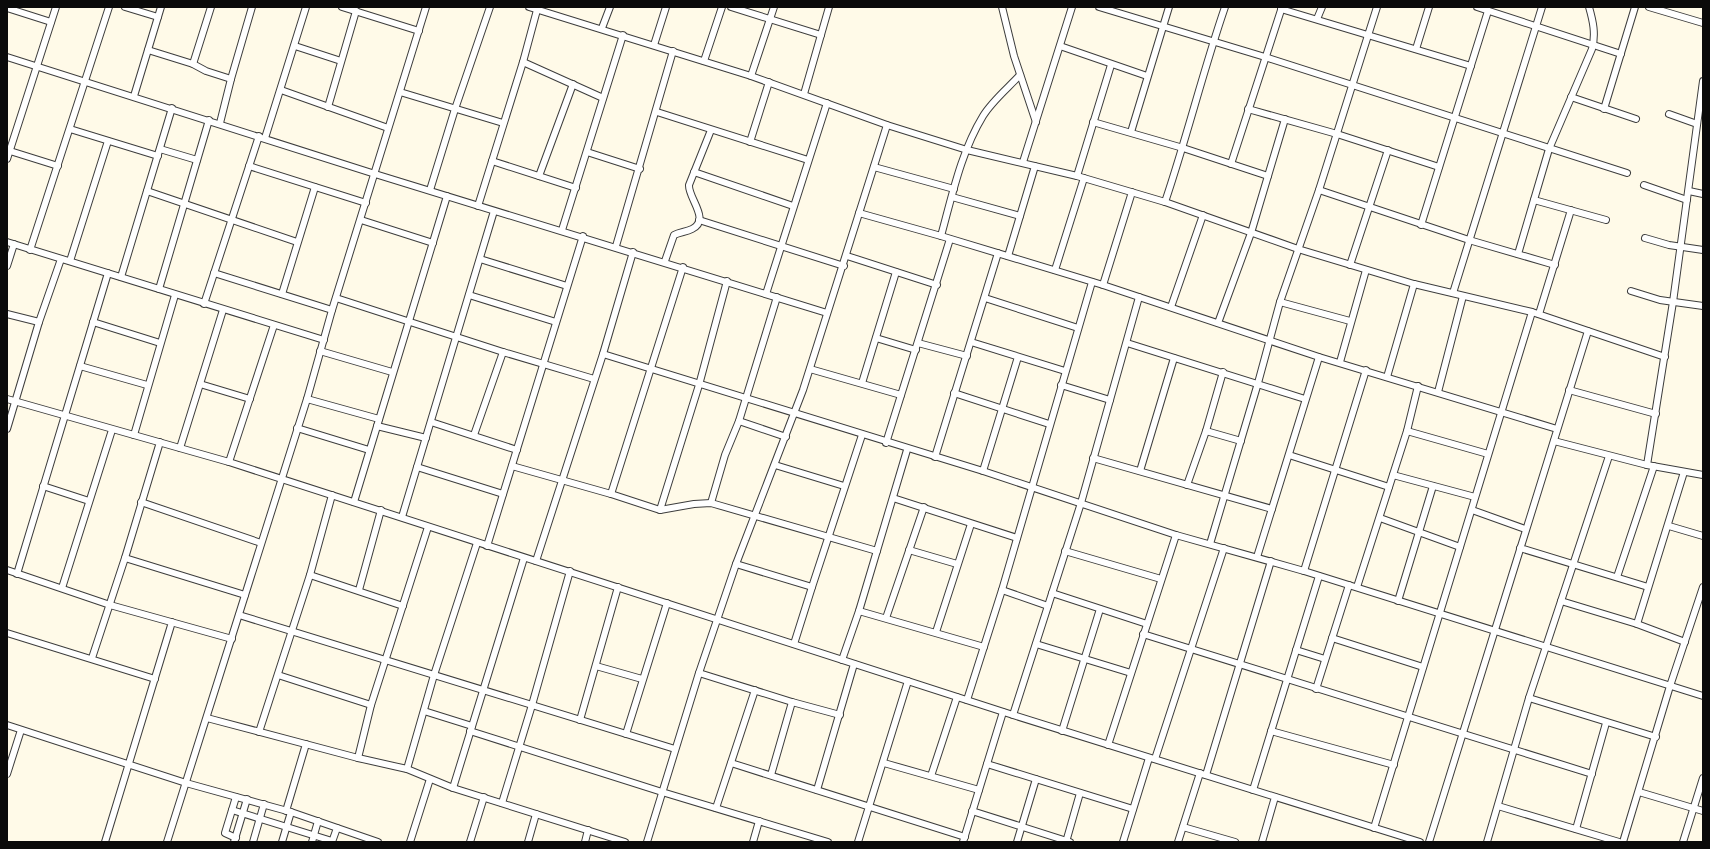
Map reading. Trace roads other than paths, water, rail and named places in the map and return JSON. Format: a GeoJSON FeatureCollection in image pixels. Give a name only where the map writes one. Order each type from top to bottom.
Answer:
{"type":"FeatureCollection","features":[{"type":"Feature","properties":{"kind":"street"},"geometry":{"type":"LineString","coordinates":[[7,159],[56,7]]}},
{"type":"Feature","properties":{"kind":"street"},"geometry":{"type":"LineString","coordinates":[[30,250],[109,7]]}},
{"type":"Feature","properties":{"kind":"street"},"geometry":{"type":"LineString","coordinates":[[125,7],[158,17]]}},
{"type":"Feature","properties":{"kind":"street"},"geometry":{"type":"LineString","coordinates":[[134,96],[161,7]]}},
{"type":"Feature","properties":{"kind":"street"},"geometry":{"type":"LineString","coordinates":[[193,64],[211,7]]}},
{"type":"Feature","properties":{"kind":"street"},"geometry":{"type":"LineString","coordinates":[[220,123],[230,79],[252,7]]}},
{"type":"Feature","properties":{"kind":"street"},"geometry":{"type":"LineString","coordinates":[[204,304],[249,166],[281,90],[306,7]]}},
{"type":"Feature","properties":{"kind":"street"},"geometry":{"type":"LineString","coordinates":[[342,7],[418,31]]}},
{"type":"Feature","properties":{"kind":"street"},"geometry":{"type":"LineString","coordinates":[[167,842],[307,399],[332,310],[426,7]]}},
{"type":"Feature","properties":{"kind":"street"},"geometry":{"type":"LineString","coordinates":[[430,190],[455,109],[490,7]]}},
{"type":"Feature","properties":{"kind":"street"},"geometry":{"type":"LineString","coordinates":[[529,7],[602,28],[752,76],[887,125],[967,150],[1023,162],[1132,192],[1203,215],[1298,249],[1414,284],[1539,314],[1664,357]]}},
{"type":"Feature","properties":{"kind":"street"},"geometry":{"type":"LineString","coordinates":[[554,14],[556,7]]}},
{"type":"Feature","properties":{"kind":"street"},"geometry":{"type":"LineString","coordinates":[[602,28],[610,7]]}},
{"type":"Feature","properties":{"kind":"street"},"geometry":{"type":"LineString","coordinates":[[654,45],[666,7]]}},
{"type":"Feature","properties":{"kind":"street"},"geometry":{"type":"LineString","coordinates":[[704,61],[722,7]]}},
{"type":"Feature","properties":{"kind":"street"},"geometry":{"type":"LineString","coordinates":[[731,7],[821,35]]}},
{"type":"Feature","properties":{"kind":"street"},"geometry":{"type":"LineString","coordinates":[[752,76],[774,7]]}},
{"type":"Feature","properties":{"kind":"street"},"geometry":{"type":"LineString","coordinates":[[804,94],[829,7]]}},
{"type":"Feature","properties":{"kind":"street"},"geometry":{"type":"LineString","coordinates":[[1002,7],[1020,74],[1036,122]]}},
{"type":"Feature","properties":{"kind":"street"},"geometry":{"type":"LineString","coordinates":[[1023,162],[1072,7]]}},
{"type":"Feature","properties":{"kind":"street"},"geometry":{"type":"LineString","coordinates":[[1099,7],[1265,57],[1627,173]]}},
{"type":"Feature","properties":{"kind":"street"},"geometry":{"type":"LineString","coordinates":[[1131,132],[1169,7]]}},
{"type":"Feature","properties":{"kind":"street"},"geometry":{"type":"LineString","coordinates":[[1165,202],[1183,148],[1213,42],[1225,7]]}},
{"type":"Feature","properties":{"kind":"street"},"geometry":{"type":"LineString","coordinates":[[1318,19],[1322,7]]}},
{"type":"Feature","properties":{"kind":"street"},"geometry":{"type":"LineString","coordinates":[[1210,544],[1226,496],[1258,383],[1268,340],[1319,190],[1377,7]]}},
{"type":"Feature","properties":{"kind":"street"},"geometry":{"type":"LineString","coordinates":[[1416,49],[1429,7]]}},
{"type":"Feature","properties":{"kind":"street"},"geometry":{"type":"LineString","coordinates":[[1476,7],[1621,54]]}},
{"type":"Feature","properties":{"kind":"street"},"geometry":{"type":"LineString","coordinates":[[1453,293],[1542,7]]}},
{"type":"Feature","properties":{"kind":"street"},"geometry":{"type":"LineString","coordinates":[[1518,254],[1549,149],[1570,97],[1588,62],[1593,45],[1594,25],[1590,7]]}},
{"type":"Feature","properties":{"kind":"street"},"geometry":{"type":"LineString","coordinates":[[1604,109],[1635,7]]}},
{"type":"Feature","properties":{"kind":"street"},"geometry":{"type":"LineString","coordinates":[[1649,7],[1703,23]]}},
{"type":"Feature","properties":{"kind":"street"},"geometry":{"type":"LineString","coordinates":[[10,8],[51,22]]}},
{"type":"Feature","properties":{"kind":"street"},"geometry":{"type":"LineString","coordinates":[[1231,164],[1281,8],[1368,36],[1471,66]]}},
{"type":"Feature","properties":{"kind":"street"},"geometry":{"type":"LineString","coordinates":[[478,206],[523,62],[537,10]]}},
{"type":"Feature","properties":{"kind":"street"},"geometry":{"type":"LineString","coordinates":[[328,107],[356,11]]}},
{"type":"Feature","properties":{"kind":"street"},"geometry":{"type":"LineString","coordinates":[[1421,225],[1488,11]]}},
{"type":"Feature","properties":{"kind":"street"},"geometry":{"type":"LineString","coordinates":[[562,230],[623,35]]}},
{"type":"Feature","properties":{"kind":"street"},"geometry":{"type":"LineString","coordinates":[[295,46],[341,61]]}},
{"type":"Feature","properties":{"kind":"street"},"geometry":{"type":"LineString","coordinates":[[1060,46],[1147,76]]}},
{"type":"Feature","properties":{"kind":"street"},"geometry":{"type":"LineString","coordinates":[[148,50],[193,64],[206,72],[230,79]]}},
{"type":"Feature","properties":{"kind":"street"},"geometry":{"type":"LineString","coordinates":[[616,246],[657,112],[673,51]]}},
{"type":"Feature","properties":{"kind":"street"},"geometry":{"type":"LineString","coordinates":[[7,57],[220,123],[375,174],[494,211],[665,261],[827,313]]}},
{"type":"Feature","properties":{"kind":"street"},"geometry":{"type":"LineString","coordinates":[[523,62],[603,98]]}},
{"type":"Feature","properties":{"kind":"street"},"geometry":{"type":"LineString","coordinates":[[1077,176],[1111,64]]}},
{"type":"Feature","properties":{"kind":"street"},"geometry":{"type":"LineString","coordinates":[[941,236],[967,150],[984,115],[1020,74]]}},
{"type":"Feature","properties":{"kind":"street"},"geometry":{"type":"LineString","coordinates":[[1617,577],[1651,466],[1656,414],[1689,191],[1703,81]]}},
{"type":"Feature","properties":{"kind":"street"},"geometry":{"type":"LineString","coordinates":[[750,142],[769,82]]}},
{"type":"Feature","properties":{"kind":"street"},"geometry":{"type":"LineString","coordinates":[[539,176],[573,84]]}},
{"type":"Feature","properties":{"kind":"street"},"geometry":{"type":"LineString","coordinates":[[281,90],[388,128]]}},
{"type":"Feature","properties":{"kind":"street"},"geometry":{"type":"LineString","coordinates":[[400,92],[503,123]]}},
{"type":"Feature","properties":{"kind":"street"},"geometry":{"type":"LineString","coordinates":[[1570,97],[1636,119]]}},
{"type":"Feature","properties":{"kind":"street"},"geometry":{"type":"LineString","coordinates":[[766,294],[827,103]]}},
{"type":"Feature","properties":{"kind":"street"},"geometry":{"type":"LineString","coordinates":[[121,277],[172,108]]}},
{"type":"Feature","properties":{"kind":"street"},"geometry":{"type":"LineString","coordinates":[[1248,109],[1337,134],[1439,167]]}},
{"type":"Feature","properties":{"kind":"street"},"geometry":{"type":"LineString","coordinates":[[657,112],[808,160]]}},
{"type":"Feature","properties":{"kind":"street"},"geometry":{"type":"LineString","coordinates":[[1669,114],[1698,124]]}},
{"type":"Feature","properties":{"kind":"street"},"geometry":{"type":"LineString","coordinates":[[1218,323],[1251,233],[1285,119]]}},
{"type":"Feature","properties":{"kind":"street"},"geometry":{"type":"LineString","coordinates":[[159,289],[209,120]]}},
{"type":"Feature","properties":{"kind":"street"},"geometry":{"type":"LineString","coordinates":[[1093,122],[1183,148],[1268,176]]}},
{"type":"Feature","properties":{"kind":"street"},"geometry":{"type":"LineString","coordinates":[[647,842],[699,673],[736,564],[795,414],[827,313],[844,266],[887,125]]}},
{"type":"Feature","properties":{"kind":"street"},"geometry":{"type":"LineString","coordinates":[[70,129],[158,156]]}},
{"type":"Feature","properties":{"kind":"street"},"geometry":{"type":"LineString","coordinates":[[665,261],[674,235],[693,229],[699,220],[698,209],[689,188],[711,130]]}},
{"type":"Feature","properties":{"kind":"street"},"geometry":{"type":"LineString","coordinates":[[1696,138],[1703,138]]}},
{"type":"Feature","properties":{"kind":"street"},"geometry":{"type":"LineString","coordinates":[[70,261],[108,140]]}},
{"type":"Feature","properties":{"kind":"street"},"geometry":{"type":"LineString","coordinates":[[160,149],[197,160]]}},
{"type":"Feature","properties":{"kind":"street"},"geometry":{"type":"LineString","coordinates":[[10,150],[58,166]]}},
{"type":"Feature","properties":{"kind":"street"},"geometry":{"type":"LineString","coordinates":[[1350,265],[1388,150]]}},
{"type":"Feature","properties":{"kind":"street"},"geometry":{"type":"LineString","coordinates":[[586,152],[640,169]]}},
{"type":"Feature","properties":{"kind":"street"},"geometry":{"type":"LineString","coordinates":[[492,161],[576,188]]}},
{"type":"Feature","properties":{"kind":"street"},"geometry":{"type":"LineString","coordinates":[[249,166],[366,203]]}},
{"type":"Feature","properties":{"kind":"street"},"geometry":{"type":"LineString","coordinates":[[1008,256],[1035,166]]}},
{"type":"Feature","properties":{"kind":"street"},"geometry":{"type":"LineString","coordinates":[[874,167],[954,189]]}},
{"type":"Feature","properties":{"kind":"street"},"geometry":{"type":"LineString","coordinates":[[694,172],[793,206]]}},
{"type":"Feature","properties":{"kind":"street"},"geometry":{"type":"LineString","coordinates":[[1055,270],[1084,178]]}},
{"type":"Feature","properties":{"kind":"street"},"geometry":{"type":"LineString","coordinates":[[1644,185],[1687,200]]}},
{"type":"Feature","properties":{"kind":"street"},"geometry":{"type":"LineString","coordinates":[[282,294],[315,187]]}},
{"type":"Feature","properties":{"kind":"street"},"geometry":{"type":"LineString","coordinates":[[1319,190],[1421,225],[1555,265]]}},
{"type":"Feature","properties":{"kind":"street"},"geometry":{"type":"LineString","coordinates":[[147,191],[184,202],[231,220],[297,242]]}},
{"type":"Feature","properties":{"kind":"street"},"geometry":{"type":"LineString","coordinates":[[1689,191],[1703,194]]}},
{"type":"Feature","properties":{"kind":"street"},"geometry":{"type":"LineString","coordinates":[[1103,285],[1132,192]]}},
{"type":"Feature","properties":{"kind":"street"},"geometry":{"type":"LineString","coordinates":[[354,502],[392,372],[409,322],[447,196]]}},
{"type":"Feature","properties":{"kind":"street"},"geometry":{"type":"LineString","coordinates":[[952,197],[1020,216]]}},
{"type":"Feature","properties":{"kind":"street"},"geometry":{"type":"LineString","coordinates":[[1534,200],[1606,220]]}},
{"type":"Feature","properties":{"kind":"street"},"geometry":{"type":"LineString","coordinates":[[1539,314],[1571,210]]}},
{"type":"Feature","properties":{"kind":"street"},"geometry":{"type":"LineString","coordinates":[[402,517],[494,211]]}},
{"type":"Feature","properties":{"kind":"street"},"geometry":{"type":"LineString","coordinates":[[859,213],[1055,270],[1268,340],[1557,429]]}},
{"type":"Feature","properties":{"kind":"street"},"geometry":{"type":"LineString","coordinates":[[1171,307],[1203,215]]}},
{"type":"Feature","properties":{"kind":"street"},"geometry":{"type":"LineString","coordinates":[[360,220],[433,243]]}},
{"type":"Feature","properties":{"kind":"street"},"geometry":{"type":"LineString","coordinates":[[699,220],[844,266]]}},
{"type":"Feature","properties":{"kind":"street"},"geometry":{"type":"LineString","coordinates":[[487,546],[583,236]]}},
{"type":"Feature","properties":{"kind":"street"},"geometry":{"type":"LineString","coordinates":[[1645,238],[1681,247],[1703,250]]}},
{"type":"Feature","properties":{"kind":"street"},"geometry":{"type":"LineString","coordinates":[[886,443],[937,285],[950,239]]}},
{"type":"Feature","properties":{"kind":"street"},"geometry":{"type":"LineString","coordinates":[[7,266],[10,243],[222,310],[324,340]]}},
{"type":"Feature","properties":{"kind":"street"},"geometry":{"type":"LineString","coordinates":[[536,561],[603,354],[633,252]]}},
{"type":"Feature","properties":{"kind":"street"},"geometry":{"type":"LineString","coordinates":[[935,457],[998,253]]}},
{"type":"Feature","properties":{"kind":"street"},"geometry":{"type":"LineString","coordinates":[[847,256],[937,285]]}},
{"type":"Feature","properties":{"kind":"street"},"geometry":{"type":"LineString","coordinates":[[480,258],[567,286]]}},
{"type":"Feature","properties":{"kind":"street"},"geometry":{"type":"LineString","coordinates":[[7,429],[39,322],[61,259]]}},
{"type":"Feature","properties":{"kind":"street"},"geometry":{"type":"LineString","coordinates":[[611,494],[683,267]]}},
{"type":"Feature","properties":{"kind":"street"},"geometry":{"type":"LineString","coordinates":[[1340,362],[1350,321],[1366,270]]}},
{"type":"Feature","properties":{"kind":"street"},"geometry":{"type":"LineString","coordinates":[[862,383],[896,272]]}},
{"type":"Feature","properties":{"kind":"street"},"geometry":{"type":"LineString","coordinates":[[17,574],[108,273]]}},
{"type":"Feature","properties":{"kind":"street"},"geometry":{"type":"LineString","coordinates":[[214,273],[332,310]]}},
{"type":"Feature","properties":{"kind":"street"},"geometry":{"type":"LineString","coordinates":[[660,510],[699,385],[727,281]]}},
{"type":"Feature","properties":{"kind":"street"},"geometry":{"type":"LineString","coordinates":[[967,700],[1002,590],[1049,424],[1092,282]]}},
{"type":"Feature","properties":{"kind":"street"},"geometry":{"type":"LineString","coordinates":[[1387,377],[1414,284]]}},
{"type":"Feature","properties":{"kind":"street"},"geometry":{"type":"LineString","coordinates":[[1631,291],[1650,298],[1703,306]]}},
{"type":"Feature","properties":{"kind":"street"},"geometry":{"type":"LineString","coordinates":[[134,435],[147,385],[174,295]]}},
{"type":"Feature","properties":{"kind":"street"},"geometry":{"type":"LineString","coordinates":[[469,295],[556,322]]}},
{"type":"Feature","properties":{"kind":"street"},"geometry":{"type":"LineString","coordinates":[[1438,392],[1463,296]]}},
{"type":"Feature","properties":{"kind":"street"},"geometry":{"type":"LineString","coordinates":[[711,503],[725,455],[746,400],[777,297]]}},
{"type":"Feature","properties":{"kind":"street"},"geometry":{"type":"LineString","coordinates":[[1013,715],[1081,503],[1139,297]]}},
{"type":"Feature","properties":{"kind":"street"},"geometry":{"type":"LineString","coordinates":[[336,298],[503,352],[594,379]]}},
{"type":"Feature","properties":{"kind":"street"},"geometry":{"type":"LineString","coordinates":[[984,298],[1078,328]]}},
{"type":"Feature","properties":{"kind":"street"},"geometry":{"type":"LineString","coordinates":[[1280,302],[1350,321]]}},
{"type":"Feature","properties":{"kind":"street"},"geometry":{"type":"LineString","coordinates":[[180,448],[222,310]]}},
{"type":"Feature","properties":{"kind":"street"},"geometry":{"type":"LineString","coordinates":[[1374,828],[1532,312]]}},
{"type":"Feature","properties":{"kind":"street"},"geometry":{"type":"LineString","coordinates":[[7,314],[39,322]]}},
{"type":"Feature","properties":{"kind":"street"},"geometry":{"type":"LineString","coordinates":[[93,322],[160,343]]}},
{"type":"Feature","properties":{"kind":"street"},"geometry":{"type":"LineString","coordinates":[[229,462],[274,325]]}},
{"type":"Feature","properties":{"kind":"street"},"geometry":{"type":"LineString","coordinates":[[1429,842],[1588,331]]}},
{"type":"Feature","properties":{"kind":"street"},"geometry":{"type":"LineString","coordinates":[[876,338],[916,350]]}},
{"type":"Feature","properties":{"kind":"street"},"geometry":{"type":"LineString","coordinates":[[971,342],[1065,372]]}},
{"type":"Feature","properties":{"kind":"street"},"geometry":{"type":"LineString","coordinates":[[918,343],[967,356]]}},
{"type":"Feature","properties":{"kind":"street"},"geometry":{"type":"LineString","coordinates":[[1127,343],[1305,399]]}},
{"type":"Feature","properties":{"kind":"street"},"geometry":{"type":"LineString","coordinates":[[320,351],[392,372]]}},
{"type":"Feature","properties":{"kind":"street"},"geometry":{"type":"LineString","coordinates":[[474,435],[503,352]]}},
{"type":"Feature","properties":{"kind":"street"},"geometry":{"type":"LineString","coordinates":[[603,354],[907,450],[983,471],[1176,535],[1271,561],[1357,587],[1494,632],[1703,696]]}},
{"type":"Feature","properties":{"kind":"street"},"geometry":{"type":"LineString","coordinates":[[1257,557],[1319,356]]}},
{"type":"Feature","properties":{"kind":"street"},"geometry":{"type":"LineString","coordinates":[[983,471],[1018,357]]}},
{"type":"Feature","properties":{"kind":"street"},"geometry":{"type":"LineString","coordinates":[[1140,471],[1174,358]]}},
{"type":"Feature","properties":{"kind":"street"},"geometry":{"type":"LineString","coordinates":[[80,366],[147,385]]}},
{"type":"Feature","properties":{"kind":"street"},"geometry":{"type":"LineString","coordinates":[[810,369],[862,383],[901,396]]}},
{"type":"Feature","properties":{"kind":"street"},"geometry":{"type":"LineString","coordinates":[[1304,571],[1366,370]]}},
{"type":"Feature","properties":{"kind":"street"},"geometry":{"type":"LineString","coordinates":[[1187,485],[1206,431],[1223,372]]}},
{"type":"Feature","properties":{"kind":"street"},"geometry":{"type":"LineString","coordinates":[[200,384],[250,399]]}},
{"type":"Feature","properties":{"kind":"street"},"geometry":{"type":"LineString","coordinates":[[1061,385],[1110,400]]}},
{"type":"Feature","properties":{"kind":"street"},"geometry":{"type":"LineString","coordinates":[[1357,587],[1407,431],[1418,386]]}},
{"type":"Feature","properties":{"kind":"street"},"geometry":{"type":"LineString","coordinates":[[1569,390],[1656,414]]}},
{"type":"Feature","properties":{"kind":"street"},"geometry":{"type":"LineString","coordinates":[[954,393],[1049,424]]}},
{"type":"Feature","properties":{"kind":"street"},"geometry":{"type":"LineString","coordinates":[[307,399],[379,419]]}},
{"type":"Feature","properties":{"kind":"street"},"geometry":{"type":"LineString","coordinates":[[7,400],[64,417],[160,442],[281,478],[477,543],[618,587],[956,697],[1420,842]]}},
{"type":"Feature","properties":{"kind":"street"},"geometry":{"type":"LineString","coordinates":[[739,421],[786,437]]}},
{"type":"Feature","properties":{"kind":"street"},"geometry":{"type":"LineString","coordinates":[[431,422],[517,450]]}},
{"type":"Feature","properties":{"kind":"street"},"geometry":{"type":"LineString","coordinates":[[377,426],[426,438]]}},
{"type":"Feature","properties":{"kind":"street"},"geometry":{"type":"LineString","coordinates":[[297,428],[369,450]]}},
{"type":"Feature","properties":{"kind":"street"},"geometry":{"type":"LineString","coordinates":[[62,588],[112,430]]}},
{"type":"Feature","properties":{"kind":"street"},"geometry":{"type":"LineString","coordinates":[[1206,431],[1241,441]]}},
{"type":"Feature","properties":{"kind":"street"},"geometry":{"type":"LineString","coordinates":[[1407,431],[1488,454]]}},
{"type":"Feature","properties":{"kind":"street"},"geometry":{"type":"LineString","coordinates":[[794,644],[844,486],[862,435]]}},
{"type":"Feature","properties":{"kind":"street"},"geometry":{"type":"LineString","coordinates":[[1554,441],[1651,466],[1703,475]]}},
{"type":"Feature","properties":{"kind":"street"},"geometry":{"type":"LineString","coordinates":[[92,658],[125,558],[160,442]]}},
{"type":"Feature","properties":{"kind":"street"},"geometry":{"type":"LineString","coordinates":[[842,660],[878,551],[907,450]]}},
{"type":"Feature","properties":{"kind":"street"},"geometry":{"type":"LineString","coordinates":[[1289,455],[1389,487]]}},
{"type":"Feature","properties":{"kind":"street"},"geometry":{"type":"LineString","coordinates":[[1487,842],[1529,698],[1609,456]]}},
{"type":"Feature","properties":{"kind":"street"},"geometry":{"type":"LineString","coordinates":[[1093,458],[1272,509]]}},
{"type":"Feature","properties":{"kind":"street"},"geometry":{"type":"LineString","coordinates":[[775,465],[844,486]]}},
{"type":"Feature","properties":{"kind":"street"},"geometry":{"type":"LineString","coordinates":[[512,466],[611,494],[660,510],[694,504],[711,503],[828,538],[878,551]]}},
{"type":"Feature","properties":{"kind":"street"},"geometry":{"type":"LineString","coordinates":[[417,468],[503,494]]}},
{"type":"Feature","properties":{"kind":"street"},"geometry":{"type":"LineString","coordinates":[[1637,624],[1669,526],[1684,472]]}},
{"type":"Feature","properties":{"kind":"street"},"geometry":{"type":"LineString","coordinates":[[1393,475],[1475,497]]}},
{"type":"Feature","properties":{"kind":"street"},"geometry":{"type":"LineString","coordinates":[[43,486],[89,501]]}},
{"type":"Feature","properties":{"kind":"street"},"geometry":{"type":"LineString","coordinates":[[1398,601],[1433,486]]}},
{"type":"Feature","properties":{"kind":"street"},"geometry":{"type":"LineString","coordinates":[[259,732],[310,574],[332,494]]}},
{"type":"Feature","properties":{"kind":"street"},"geometry":{"type":"LineString","coordinates":[[893,498],[1017,538]]}},
{"type":"Feature","properties":{"kind":"street"},"geometry":{"type":"LineString","coordinates":[[141,502],[261,543]]}},
{"type":"Feature","properties":{"kind":"street"},"geometry":{"type":"LineString","coordinates":[[886,618],[924,507]]}},
{"type":"Feature","properties":{"kind":"street"},"geometry":{"type":"LineString","coordinates":[[359,590],[381,510]]}},
{"type":"Feature","properties":{"kind":"street"},"geometry":{"type":"LineString","coordinates":[[1472,510],[1526,529]]}},
{"type":"Feature","properties":{"kind":"street"},"geometry":{"type":"LineString","coordinates":[[1380,518],[1460,548]]}},
{"type":"Feature","properties":{"kind":"street"},"geometry":{"type":"LineString","coordinates":[[936,632],[971,524]]}},
{"type":"Feature","properties":{"kind":"street"},"geometry":{"type":"LineString","coordinates":[[1669,526],[1703,536]]}},
{"type":"Feature","properties":{"kind":"street"},"geometry":{"type":"LineString","coordinates":[[358,758],[371,705],[428,527]]}},
{"type":"Feature","properties":{"kind":"street"},"geometry":{"type":"LineString","coordinates":[[1108,745],[1176,535]]}},
{"type":"Feature","properties":{"kind":"street"},"geometry":{"type":"LineString","coordinates":[[406,769],[434,675],[477,543]]}},
{"type":"Feature","properties":{"kind":"street"},"geometry":{"type":"LineString","coordinates":[[1123,842],[1132,809],[1191,650],[1224,548]]}},
{"type":"Feature","properties":{"kind":"street"},"geometry":{"type":"LineString","coordinates":[[1520,548],[1574,563],[1648,588]]}},
{"type":"Feature","properties":{"kind":"street"},"geometry":{"type":"LineString","coordinates":[[909,550],[957,564]]}},
{"type":"Feature","properties":{"kind":"street"},"geometry":{"type":"LineString","coordinates":[[1066,551],[1161,579]]}},
{"type":"Feature","properties":{"kind":"street"},"geometry":{"type":"LineString","coordinates":[[125,558],[245,595]]}},
{"type":"Feature","properties":{"kind":"street"},"geometry":{"type":"LineString","coordinates":[[453,788],[524,558]]}},
{"type":"Feature","properties":{"kind":"street"},"geometry":{"type":"LineString","coordinates":[[1206,775],[1271,561]]}},
{"type":"Feature","properties":{"kind":"street"},"geometry":{"type":"LineString","coordinates":[[736,564],[812,586]]}},
{"type":"Feature","properties":{"kind":"street"},"geometry":{"type":"LineString","coordinates":[[7,570],[110,604],[232,639]]}},
{"type":"Feature","properties":{"kind":"street"},"geometry":{"type":"LineString","coordinates":[[502,803],[570,572]]}},
{"type":"Feature","properties":{"kind":"street"},"geometry":{"type":"LineString","coordinates":[[310,574],[403,606]]}},
{"type":"Feature","properties":{"kind":"street"},"geometry":{"type":"LineString","coordinates":[[1253,790],[1319,576]]}},
{"type":"Feature","properties":{"kind":"street"},"geometry":{"type":"LineString","coordinates":[[1316,689],[1349,585]]}},
{"type":"Feature","properties":{"kind":"street"},"geometry":{"type":"LineString","coordinates":[[580,720],[618,587]]}},
{"type":"Feature","properties":{"kind":"street"},"geometry":{"type":"LineString","coordinates":[[1623,842],[1656,737],[1670,686],[1703,587]]}},
{"type":"Feature","properties":{"kind":"street"},"geometry":{"type":"LineString","coordinates":[[1002,590],[1048,606]]}},
{"type":"Feature","properties":{"kind":"street"},"geometry":{"type":"LineString","coordinates":[[1052,593],[1146,624]]}},
{"type":"Feature","properties":{"kind":"street"},"geometry":{"type":"LineString","coordinates":[[1561,601],[1637,624],[1685,642]]}},
{"type":"Feature","properties":{"kind":"street"},"geometry":{"type":"LineString","coordinates":[[626,734],[667,603]]}},
{"type":"Feature","properties":{"kind":"street"},"geometry":{"type":"LineString","coordinates":[[1062,730],[1100,609]]}},
{"type":"Feature","properties":{"kind":"street"},"geometry":{"type":"LineString","coordinates":[[859,611],[984,647]]}},
{"type":"Feature","properties":{"kind":"street"},"geometry":{"type":"LineString","coordinates":[[239,615],[675,749]]}},
{"type":"Feature","properties":{"kind":"street"},"geometry":{"type":"LineString","coordinates":[[105,842],[172,622]]}},
{"type":"Feature","properties":{"kind":"street"},"geometry":{"type":"LineString","coordinates":[[7,633],[92,658],[155,679]]}},
{"type":"Feature","properties":{"kind":"street"},"geometry":{"type":"LineString","coordinates":[[1143,634],[1286,680],[1408,716],[1592,774]]}},
{"type":"Feature","properties":{"kind":"street"},"geometry":{"type":"LineString","coordinates":[[1332,638],[1423,667]]}},
{"type":"Feature","properties":{"kind":"street"},"geometry":{"type":"LineString","coordinates":[[1036,644],[1131,673]]}},
{"type":"Feature","properties":{"kind":"street"},"geometry":{"type":"LineString","coordinates":[[1296,650],[1325,659]]}},
{"type":"Feature","properties":{"kind":"street"},"geometry":{"type":"LineString","coordinates":[[817,790],[854,664]]}},
{"type":"Feature","properties":{"kind":"street"},"geometry":{"type":"LineString","coordinates":[[596,666],[642,679]]}},
{"type":"Feature","properties":{"kind":"street"},"geometry":{"type":"LineString","coordinates":[[699,673],[792,702],[840,715]]}},
{"type":"Feature","properties":{"kind":"street"},"geometry":{"type":"LineString","coordinates":[[278,675],[371,705]]}},
{"type":"Feature","properties":{"kind":"street"},"geometry":{"type":"LineString","coordinates":[[858,842],[884,763],[908,681]]}},
{"type":"Feature","properties":{"kind":"street"},"geometry":{"type":"LineString","coordinates":[[716,808],[755,690]]}},
{"type":"Feature","properties":{"kind":"street"},"geometry":{"type":"LineString","coordinates":[[931,776],[956,697]]}},
{"type":"Feature","properties":{"kind":"street"},"geometry":{"type":"LineString","coordinates":[[1529,698],[1606,723],[1656,737]]}},
{"type":"Feature","properties":{"kind":"street"},"geometry":{"type":"LineString","coordinates":[[770,775],[792,702]]}},
{"type":"Feature","properties":{"kind":"street"},"geometry":{"type":"LineString","coordinates":[[424,711],[519,747],[828,842]]}},
{"type":"Feature","properties":{"kind":"street"},"geometry":{"type":"LineString","coordinates":[[732,763],[964,839],[1003,712]]}},
{"type":"Feature","properties":{"kind":"street"},"geometry":{"type":"LineString","coordinates":[[207,718],[358,758],[406,769],[453,788],[625,842]]}},
{"type":"Feature","properties":{"kind":"street"},"geometry":{"type":"LineString","coordinates":[[1576,829],[1606,723]]}},
{"type":"Feature","properties":{"kind":"street"},"geometry":{"type":"LineString","coordinates":[[7,725],[186,783],[247,799],[318,821],[378,842]]}},
{"type":"Feature","properties":{"kind":"street"},"geometry":{"type":"LineString","coordinates":[[7,774],[21,730]]}},
{"type":"Feature","properties":{"kind":"street"},"geometry":{"type":"LineString","coordinates":[[1271,731],[1394,765]]}},
{"type":"Feature","properties":{"kind":"street"},"geometry":{"type":"LineString","coordinates":[[282,842],[306,744]]}},
{"type":"Feature","properties":{"kind":"street"},"geometry":{"type":"LineString","coordinates":[[884,763],[979,790]]}},
{"type":"Feature","properties":{"kind":"street"},"geometry":{"type":"LineString","coordinates":[[987,764],[1132,809]]}},
{"type":"Feature","properties":{"kind":"street"},"geometry":{"type":"LineString","coordinates":[[1178,842],[1200,773]]}},
{"type":"Feature","properties":{"kind":"street"},"geometry":{"type":"LineString","coordinates":[[1683,842],[1703,778]]}},
{"type":"Feature","properties":{"kind":"street"},"geometry":{"type":"LineString","coordinates":[[410,842],[430,779]]}},
{"type":"Feature","properties":{"kind":"street"},"geometry":{"type":"LineString","coordinates":[[1017,842],[1036,779]]}},
{"type":"Feature","properties":{"kind":"street"},"geometry":{"type":"LineString","coordinates":[[1639,792],[1703,811]]}},
{"type":"Feature","properties":{"kind":"street"},"geometry":{"type":"LineString","coordinates":[[972,811],[1067,842],[1080,793]]}},
{"type":"Feature","properties":{"kind":"street"},"geometry":{"type":"LineString","coordinates":[[236,797],[225,833],[235,840],[247,799]]}},
{"type":"Feature","properties":{"kind":"street"},"geometry":{"type":"LineString","coordinates":[[470,842],[484,797]]}},
{"type":"Feature","properties":{"kind":"street"},"geometry":{"type":"LineString","coordinates":[[1262,842],[1275,797]]}},
{"type":"Feature","properties":{"kind":"street"},"geometry":{"type":"LineString","coordinates":[[253,842],[264,804]]}},
{"type":"Feature","properties":{"kind":"street"},"geometry":{"type":"LineString","coordinates":[[1498,806],[1620,842]]}},
{"type":"Feature","properties":{"kind":"street"},"geometry":{"type":"LineString","coordinates":[[232,810],[286,828],[313,839],[332,842],[337,828]]}},
{"type":"Feature","properties":{"kind":"street"},"geometry":{"type":"LineString","coordinates":[[528,842],[536,814]]}},
{"type":"Feature","properties":{"kind":"street"},"geometry":{"type":"LineString","coordinates":[[313,839],[318,821]]}},
{"type":"Feature","properties":{"kind":"street"},"geometry":{"type":"LineString","coordinates":[[753,842],[759,821]]}},
{"type":"Feature","properties":{"kind":"street"},"geometry":{"type":"LineString","coordinates":[[1183,826],[1235,842]]}},
{"type":"Feature","properties":{"kind":"street"},"geometry":{"type":"LineString","coordinates":[[585,842],[588,830]]}}]}
